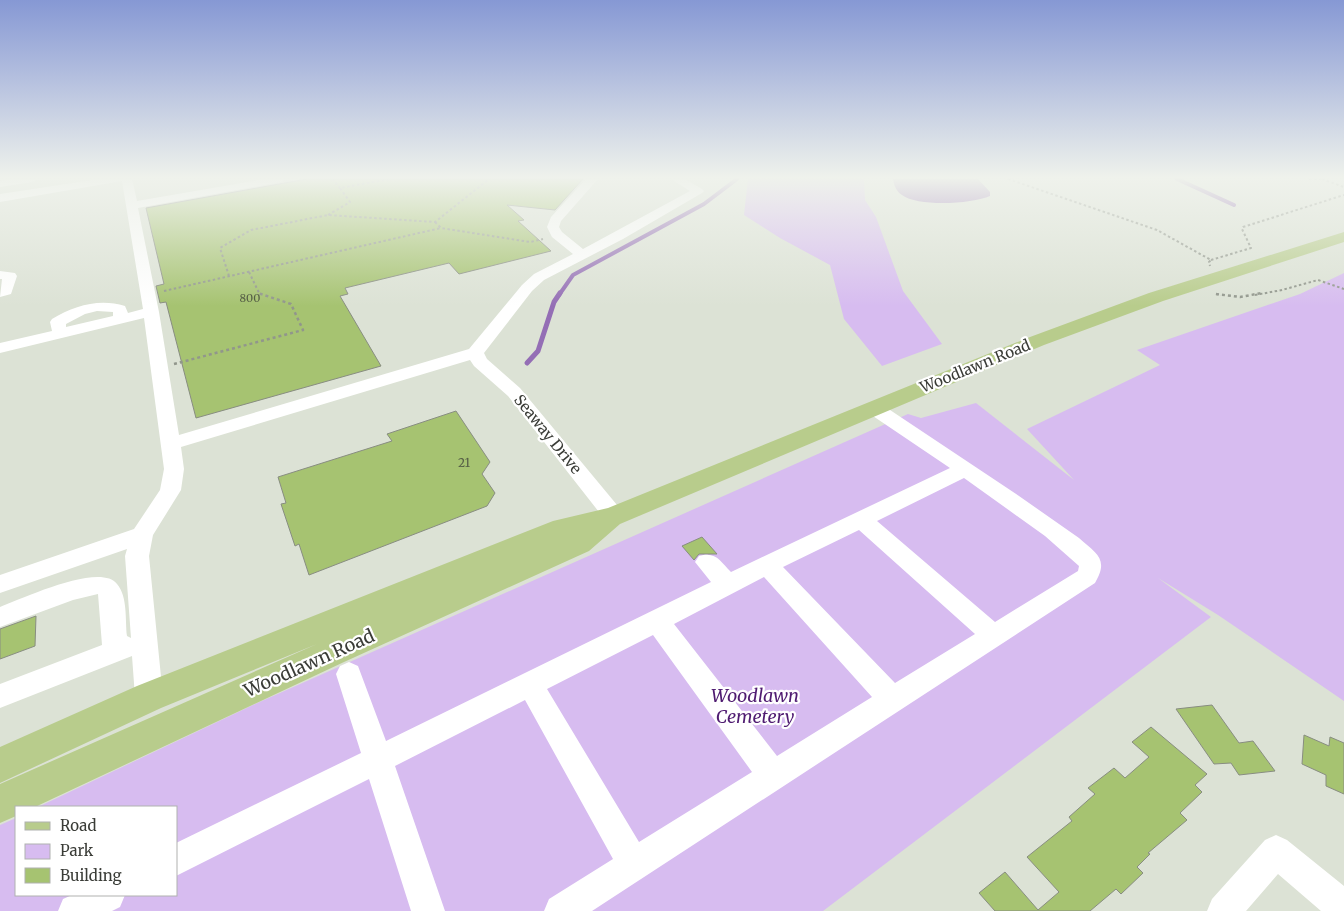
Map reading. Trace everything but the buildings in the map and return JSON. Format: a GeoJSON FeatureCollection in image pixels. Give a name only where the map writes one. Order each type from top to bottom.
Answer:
{"type":"FeatureCollection","features":[{"type":"Feature","properties":{"kind":"main road","name":"Woodlawn Road"},"geometry":{"type":"LineString","coordinates":[[0,764],[47,745],[149,697],[563,528],[614,516],[1212,267],[1289,254],[1344,237]]}},
{"type":"Feature","properties":{"kind":"main road","name":"Woodlawn Road"},"geometry":{"type":"LineString","coordinates":[[0,804],[332,652],[579,544],[614,516]]}},
{"type":"Feature","properties":{"kind":"street"},"geometry":{"type":"LineString","coordinates":[[135,222],[174,469],[170,490],[142,535],[136,564],[149,697]]}},
{"type":"Feature","properties":{"kind":"street"},"geometry":{"type":"LineString","coordinates":[[554,222],[554,230],[558,236],[581,254]]}},
{"type":"Feature","properties":{"kind":"street"},"geometry":{"type":"LineString","coordinates":[[170,444],[477,355],[527,288],[539,277],[644,222]]}},
{"type":"Feature","properties":{"kind":"street"},"geometry":{"type":"LineString","coordinates":[[0,275],[10,276],[6,291],[0,293]]}},
{"type":"Feature","properties":{"kind":"street"},"geometry":{"type":"LineString","coordinates":[[0,348],[121,316],[149,305]]}},
{"type":"Feature","properties":{"kind":"street"},"geometry":{"type":"LineString","coordinates":[[0,340],[121,316]]}},
{"type":"Feature","properties":{"kind":"street","name":"Seaway Drive"},"geometry":{"type":"LineString","coordinates":[[477,355],[514,392],[614,516]]}},
{"type":"Feature","properties":{"kind":"street"},"geometry":{"type":"LineString","coordinates":[[561,911],[892,699],[1088,578],[1091,569],[1090,562],[1084,555],[965,469],[874,408]]}},
{"type":"Feature","properties":{"kind":"street"},"geometry":{"type":"LineString","coordinates":[[178,859],[657,621],[726,584],[768,566],[965,469]]}},
{"type":"Feature","properties":{"kind":"street"},"geometry":{"type":"LineString","coordinates":[[862,520],[993,636]]}},
{"type":"Feature","properties":{"kind":"street"},"geometry":{"type":"LineString","coordinates":[[0,584],[142,535]]}},
{"type":"Feature","properties":{"kind":"street"},"geometry":{"type":"LineString","coordinates":[[707,562],[726,584]]}},
{"type":"Feature","properties":{"kind":"street"},"geometry":{"type":"LineString","coordinates":[[768,566],[892,699]]}},
{"type":"Feature","properties":{"kind":"street"},"geometry":{"type":"LineString","coordinates":[[0,617],[83,588],[101,586],[107,588],[111,594],[115,651]]}},
{"type":"Feature","properties":{"kind":"street"},"geometry":{"type":"LineString","coordinates":[[657,621],[773,775]]}},
{"type":"Feature","properties":{"kind":"street"},"geometry":{"type":"LineString","coordinates":[[0,696],[143,640]]}},
{"type":"Feature","properties":{"kind":"street"},"geometry":{"type":"LineString","coordinates":[[349,674],[428,911]]}},
{"type":"Feature","properties":{"kind":"street"},"geometry":{"type":"LineString","coordinates":[[530,684],[634,864]]}},
{"type":"Feature","properties":{"kind":"street"},"geometry":{"type":"LineString","coordinates":[[1224,911],[1276,851],[1344,908]]}},
{"type":"Feature","properties":{"kind":"street"},"geometry":{"type":"LineString","coordinates":[[75,911],[106,896]]}},
{"type":"Feature","properties":{"kind":"path"},"geometry":{"type":"LineString","coordinates":[[229,276],[220,248],[250,230],[294,222]]}},
{"type":"Feature","properties":{"kind":"path"},"geometry":{"type":"LineString","coordinates":[[428,222],[435,222],[441,228]]}},
{"type":"Feature","properties":{"kind":"path"},"geometry":{"type":"LineString","coordinates":[[1133,222],[1157,230],[1212,267]]}},
{"type":"Feature","properties":{"kind":"path"},"geometry":{"type":"LineString","coordinates":[[1212,267],[1251,248],[1242,229],[1260,222]]}},
{"type":"Feature","properties":{"kind":"path"},"geometry":{"type":"LineString","coordinates":[[149,305],[229,276],[441,228],[530,242],[558,236]]}},
{"type":"Feature","properties":{"kind":"path"},"geometry":{"type":"LineString","coordinates":[[1212,267],[1210,290],[1213,293],[1240,297],[1282,290],[1318,280],[1344,289]]}},
{"type":"Feature","properties":{"kind":"path"},"geometry":{"type":"LineString","coordinates":[[159,368],[303,330],[291,304],[258,294],[249,272]]}},
{"type":"Feature","properties":{"kind":"green space"},"geometry":{"type":"Polygon","coordinates":[[[754,222],[878,222],[903,291],[942,344],[882,366],[844,319],[830,265],[754,222]]]}},
{"type":"Feature","properties":{"kind":"green space","name":"Woodlawn Cemetery"},"geometry":{"type":"Polygon","coordinates":[[[1344,273],[1344,701],[1218,615],[1158,578],[1211,617],[823,911],[0,911],[0,825],[15,818],[15,896],[178,896],[178,806],[40,806],[253,705],[908,414],[921,418],[976,403],[1074,480],[1027,429],[1160,365],[1137,350],[1300,294],[1344,273]]]}},
{"type":"Feature","properties":{"kind":"waterway"},"geometry":{"type":"LineString","coordinates":[[559,295],[573,275],[672,222]]}},
{"type":"Feature","properties":{"kind":"waterway"},"geometry":{"type":"LineString","coordinates":[[527,363],[538,351],[554,302],[560,293]]}}]}
